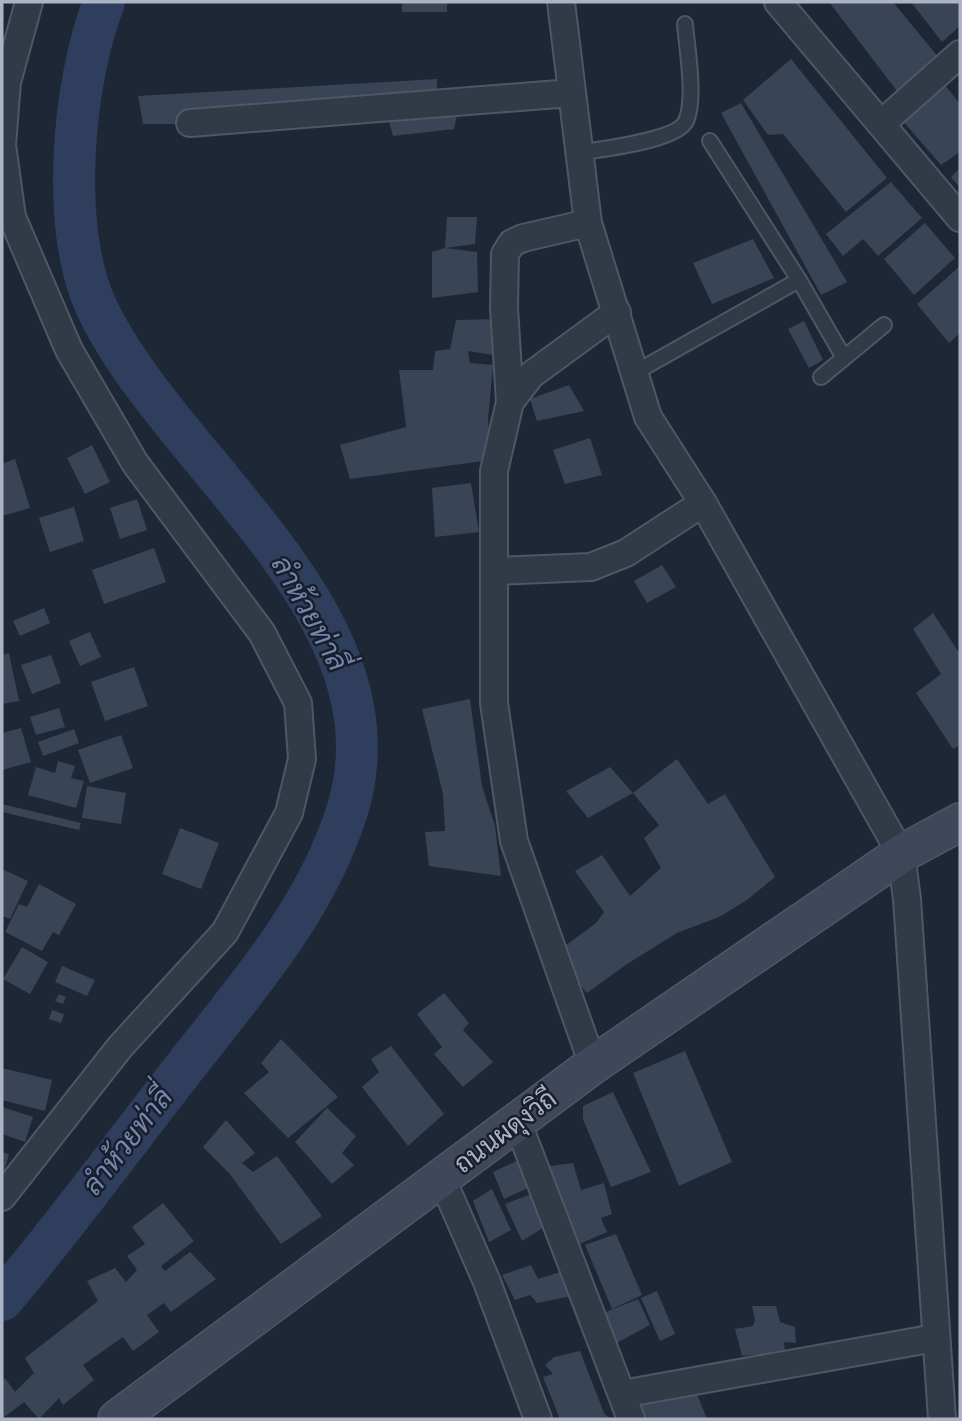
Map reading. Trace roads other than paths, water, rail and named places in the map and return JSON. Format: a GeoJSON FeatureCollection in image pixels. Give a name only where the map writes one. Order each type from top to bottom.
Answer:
{"type":"FeatureCollection","features":[{"type":"Feature","properties":{"kind":"main road"},"geometry":{"type":"LineString","coordinates":[[901,855],[960,803]]}},
{"type":"Feature","properties":{"kind":"main road"},"geometry":{"type":"LineString","coordinates":[[901,855],[960,822]]}},
{"type":"Feature","properties":{"kind":"main road","name":"ถนนผดุงวิถี"},"geometry":{"type":"LineString","coordinates":[[117,1419],[593,1065],[901,855]]}},
{"type":"Feature","properties":{"kind":"street"},"geometry":{"type":"LineString","coordinates":[[2,1197],[120,1048],[225,932],[289,813],[302,760],[298,702],[262,634],[135,463],[69,350],[12,218],[3,132],[7,82],[29,2]]}},
{"type":"Feature","properties":{"kind":"street"},"geometry":{"type":"LineString","coordinates":[[561,2],[588,223],[648,416],[703,503],[901,855],[907,899],[934,1338],[942,1419]]}},
{"type":"Feature","properties":{"kind":"street"},"geometry":{"type":"LineString","coordinates":[[778,2],[960,218]]}},
{"type":"Feature","properties":{"kind":"street"},"geometry":{"type":"LineString","coordinates":[[881,124],[960,54]]}},
{"type":"Feature","properties":{"kind":"street"},"geometry":{"type":"LineString","coordinates":[[190,123],[571,93]]}},
{"type":"Feature","properties":{"kind":"street"},"geometry":{"type":"LineString","coordinates":[[588,223],[523,238],[512,243],[505,254],[504,307],[510,402],[494,471],[494,703],[514,841],[593,1065]]}},
{"type":"Feature","properties":{"kind":"street"},"geometry":{"type":"LineString","coordinates":[[510,402],[531,375],[617,312]]}},
{"type":"Feature","properties":{"kind":"street"},"geometry":{"type":"LineString","coordinates":[[494,572],[591,567],[626,553],[703,503]]}},
{"type":"Feature","properties":{"kind":"street"},"geometry":{"type":"LineString","coordinates":[[517,1121],[631,1419]]}},
{"type":"Feature","properties":{"kind":"street"},"geometry":{"type":"LineString","coordinates":[[442,1178],[487,1282],[538,1419]]}},
{"type":"Feature","properties":{"kind":"street"},"geometry":{"type":"LineString","coordinates":[[622,1394],[934,1338]]}},
{"type":"Feature","properties":{"kind":"lane"},"geometry":{"type":"LineString","coordinates":[[578,153],[669,135],[686,122],[690,108],[685,24]]}},
{"type":"Feature","properties":{"kind":"lane"},"geometry":{"type":"LineString","coordinates":[[710,141],[799,280],[844,358]]}},
{"type":"Feature","properties":{"kind":"lane"},"geometry":{"type":"LineString","coordinates":[[636,372],[799,280]]}},
{"type":"Feature","properties":{"kind":"lane"},"geometry":{"type":"LineString","coordinates":[[821,377],[884,326]]}},
{"type":"Feature","properties":{"kind":"waterway","name":"ลำห้วยท่าลี่"},"geometry":{"type":"LineString","coordinates":[[2,1300],[249,986],[295,920],[333,849],[347,811],[357,739],[344,671],[313,606],[271,543],[129,363],[95,304],[84,271],[77,234],[75,153],[85,72],[104,2]]}}]}
